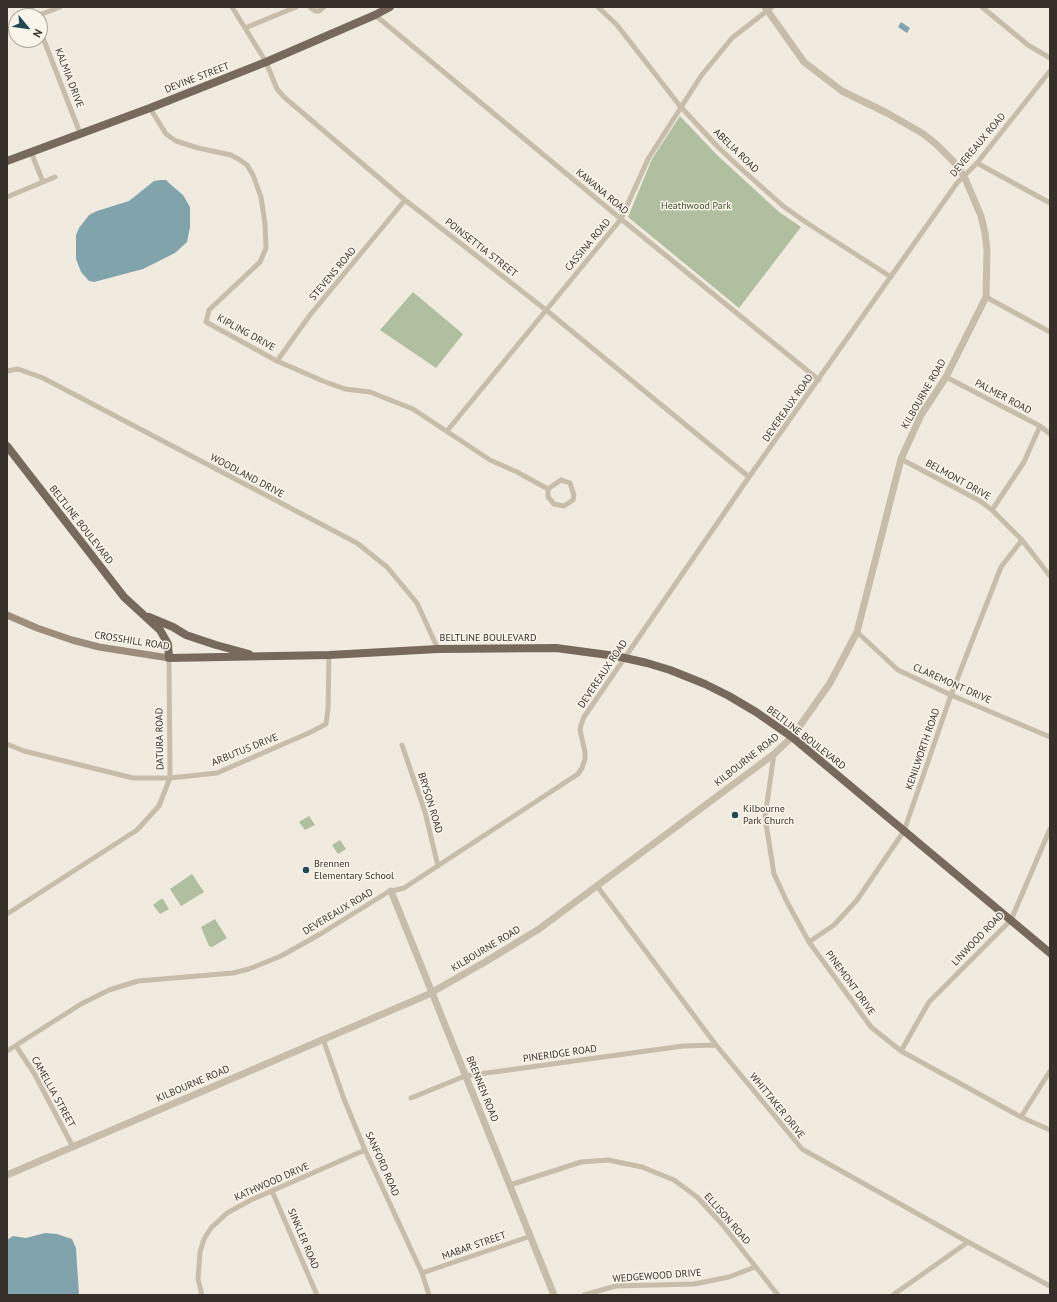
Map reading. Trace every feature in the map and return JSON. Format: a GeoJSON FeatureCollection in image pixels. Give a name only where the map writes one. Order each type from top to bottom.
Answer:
{"type":"FeatureCollection","features":[{"type":"Feature","properties":{"kind":"main road","name":"DEVINE STREET"},"geometry":{"type":"LineString","coordinates":[[7,161],[150,108],[266,62],[375,16],[390,7]]}},
{"type":"Feature","properties":{"kind":"main road","name":"BELTLINE BOULEVARD"},"geometry":{"type":"LineString","coordinates":[[7,446],[124,597],[141,613]]}},
{"type":"Feature","properties":{"kind":"main road"},"geometry":{"type":"LineString","coordinates":[[141,613],[173,627],[186,635],[216,645],[259,656]]}},
{"type":"Feature","properties":{"kind":"main road","name":"DATURA ROAD"},"geometry":{"type":"LineString","coordinates":[[141,613],[160,630],[168,644],[169,658]]}},
{"type":"Feature","properties":{"kind":"main road","name":"CROSSHILL ROAD"},"geometry":{"type":"LineString","coordinates":[[7,615],[37,628],[72,640],[99,647],[169,658],[259,656]]}},
{"type":"Feature","properties":{"kind":"main road","name":"BELTLINE BOULEVARD"},"geometry":{"type":"LineString","coordinates":[[259,656],[329,655],[438,649],[556,648],[625,658],[670,670],[705,684],[756,712],[792,737],[1050,953]]}},
{"type":"Feature","properties":{"kind":"street"},"geometry":{"type":"LineString","coordinates":[[48,12],[60,7]]}},
{"type":"Feature","properties":{"kind":"street","name":"POINSETTIA STREET"},"geometry":{"type":"LineString","coordinates":[[232,7],[266,62],[277,89],[284,97],[405,200],[546,310],[749,477]]}},
{"type":"Feature","properties":{"kind":"street"},"geometry":{"type":"LineString","coordinates":[[245,28],[296,7]]}},
{"type":"Feature","properties":{"kind":"street"},"geometry":{"type":"LineString","coordinates":[[310,7],[315,11],[319,11],[324,7]]}},
{"type":"Feature","properties":{"kind":"street","name":"ABELIA ROAD"},"geometry":{"type":"LineString","coordinates":[[598,7],[617,25],[680,106],[717,146],[783,206],[830,239],[891,277]]}},
{"type":"Feature","properties":{"kind":"street"},"geometry":{"type":"LineString","coordinates":[[982,7],[1028,45],[1050,58]]}},
{"type":"Feature","properties":{"kind":"street","name":"CASSINA ROAD"},"geometry":{"type":"LineString","coordinates":[[447,431],[621,219],[648,159],[680,106],[701,76],[732,38],[768,8]]}},
{"type":"Feature","properties":{"kind":"street","name":"KILBOURNE ROAD"},"geometry":{"type":"LineString","coordinates":[[7,1175],[432,992],[512,946],[598,886],[774,754],[792,737],[830,683],[857,632],[901,459],[921,415],[946,377],[986,297],[987,250],[981,216],[964,176],[944,152],[926,136],[887,113],[842,91],[804,62],[768,8]]}},
{"type":"Feature","properties":{"kind":"street","name":"KAWANA ROAD"},"geometry":{"type":"LineString","coordinates":[[375,16],[819,380]]}},
{"type":"Feature","properties":{"kind":"street","name":"KALMIA DRIVE"},"geometry":{"type":"LineString","coordinates":[[47,48],[80,133]]}},
{"type":"Feature","properties":{"kind":"street","name":"DEVEREAUX ROAD"},"geometry":{"type":"LineString","coordinates":[[7,1051],[81,1004],[122,985],[144,981],[232,973],[249,970],[265,964],[322,933],[391,891],[404,888],[578,774],[582,768],[585,758],[580,730],[582,722],[749,477],[958,183],[977,163],[1050,70]]}},
{"type":"Feature","properties":{"kind":"street","name":"KIPLING DRIVE"},"geometry":{"type":"LineString","coordinates":[[150,108],[166,134],[176,141],[198,148],[231,155],[247,165],[253,175],[261,197],[265,224],[266,248],[260,262],[208,310],[206,322],[277,361],[345,389],[370,392],[413,409],[490,460],[517,472],[548,489]]}},
{"type":"Feature","properties":{"kind":"street"},"geometry":{"type":"LineString","coordinates":[[31,152],[42,182]]}},
{"type":"Feature","properties":{"kind":"street"},"geometry":{"type":"LineString","coordinates":[[977,163],[1050,203]]}},
{"type":"Feature","properties":{"kind":"street"},"geometry":{"type":"LineString","coordinates":[[7,197],[54,177]]}},
{"type":"Feature","properties":{"kind":"street","name":"STEVENS ROAD"},"geometry":{"type":"LineString","coordinates":[[277,361],[310,315],[405,200]]}},
{"type":"Feature","properties":{"kind":"street"},"geometry":{"type":"LineString","coordinates":[[986,297],[1050,332]]}},
{"type":"Feature","properties":{"kind":"street","name":"WOODLAND DRIVE"},"geometry":{"type":"LineString","coordinates":[[7,371],[18,369],[43,378],[357,543],[387,567],[417,603],[438,649]]}},
{"type":"Feature","properties":{"kind":"street","name":"PALMER ROAD"},"geometry":{"type":"LineString","coordinates":[[946,377],[1040,426],[1050,434]]}},
{"type":"Feature","properties":{"kind":"street"},"geometry":{"type":"LineString","coordinates":[[992,510],[1024,462],[1040,426]]}},
{"type":"Feature","properties":{"kind":"street","name":"BELMONT DRIVE"},"geometry":{"type":"LineString","coordinates":[[901,459],[980,501],[992,510],[1022,540],[1050,576]]}},
{"type":"Feature","properties":{"kind":"street"},"geometry":{"type":"LineString","coordinates":[[561,480],[570,483],[574,495],[573,500],[564,506],[554,504],[548,497],[548,489],[561,480]]}},
{"type":"Feature","properties":{"kind":"street","name":"KENILWORTH ROAD"},"geometry":{"type":"LineString","coordinates":[[809,942],[834,925],[857,900],[904,831],[951,695],[1000,567],[1022,540]]}},
{"type":"Feature","properties":{"kind":"street","name":"CLAREMONT DRIVE"},"geometry":{"type":"LineString","coordinates":[[857,632],[898,670],[951,695],[1050,737]]}},
{"type":"Feature","properties":{"kind":"street","name":"ARBUTUS DRIVE"},"geometry":{"type":"LineString","coordinates":[[7,744],[24,751],[134,778],[170,778],[217,773],[326,724],[328,709],[329,655]]}},
{"type":"Feature","properties":{"kind":"street","name":"DATURA ROAD"},"geometry":{"type":"LineString","coordinates":[[7,914],[137,830],[159,806],[170,778],[169,658]]}},
{"type":"Feature","properties":{"kind":"street","name":"BRYSON ROAD"},"geometry":{"type":"LineString","coordinates":[[402,745],[424,812],[438,866]]}},
{"type":"Feature","properties":{"kind":"street","name":"PINEMONT DRIVE"},"geometry":{"type":"LineString","coordinates":[[774,754],[766,817],[774,874],[787,902],[809,942],[871,1027],[901,1051],[1021,1117],[1050,1130]]}},
{"type":"Feature","properties":{"kind":"street","name":"LINWOOD ROAD"},"geometry":{"type":"LineString","coordinates":[[901,1051],[929,1002],[1011,920],[1050,829]]}},
{"type":"Feature","properties":{"kind":"street","name":"WHITTAKER DRIVE"},"geometry":{"type":"LineString","coordinates":[[598,886],[716,1045],[802,1150],[1050,1286]]}},
{"type":"Feature","properties":{"kind":"street","name":"BRENNEN ROAD"},"geometry":{"type":"LineString","coordinates":[[391,891],[554,1295]]}},
{"type":"Feature","properties":{"kind":"street","name":"SANFORD ROAD"},"geometry":{"type":"LineString","coordinates":[[323,1039],[344,1099],[365,1150],[422,1273],[429,1295]]}},
{"type":"Feature","properties":{"kind":"street","name":"PINERIDGE ROAD"},"geometry":{"type":"LineString","coordinates":[[411,1098],[466,1076],[676,1047],[716,1045]]}},
{"type":"Feature","properties":{"kind":"street","name":"CAMELLIA STREET"},"geometry":{"type":"LineString","coordinates":[[16,1046],[34,1074],[73,1147]]}},
{"type":"Feature","properties":{"kind":"street"},"geometry":{"type":"LineString","coordinates":[[1021,1117],[1050,1071]]}},
{"type":"Feature","properties":{"kind":"street","name":"KATHWOOD DRIVE"},"geometry":{"type":"LineString","coordinates":[[202,1295],[198,1279],[200,1252],[204,1239],[211,1228],[231,1210],[365,1150]]}},
{"type":"Feature","properties":{"kind":"street","name":"ELLISON ROAD"},"geometry":{"type":"LineString","coordinates":[[510,1185],[581,1162],[608,1160],[642,1167],[674,1180],[697,1197],[778,1295]]}},
{"type":"Feature","properties":{"kind":"street","name":"SINKLER ROAD"},"geometry":{"type":"LineString","coordinates":[[272,1191],[317,1295]]}},
{"type":"Feature","properties":{"kind":"street","name":"MABAR STREET"},"geometry":{"type":"LineString","coordinates":[[422,1273],[531,1236]]}},
{"type":"Feature","properties":{"kind":"street"},"geometry":{"type":"LineString","coordinates":[[893,1295],[968,1242]]}},
{"type":"Feature","properties":{"kind":"street","name":"WEDGEWOOD DRIVE"},"geometry":{"type":"LineString","coordinates":[[584,1295],[616,1286],[694,1284],[729,1277],[755,1267]]}},
{"type":"Feature","properties":{"kind":"green space","name":"Heathwood Park"},"geometry":{"type":"Polygon","coordinates":[[[680,116],[717,155],[779,212],[801,227],[739,308],[628,217],[652,159],[680,116]]]}},
{"type":"Feature","properties":{"kind":"green space"},"geometry":{"type":"Polygon","coordinates":[[[413,292],[463,334],[436,368],[380,330],[413,292]]]}},
{"type":"Feature","properties":{"kind":"green space"},"geometry":{"type":"Polygon","coordinates":[[[309,816],[315,825],[305,830],[299,822],[309,816]]]}},
{"type":"Feature","properties":{"kind":"green space"},"geometry":{"type":"Polygon","coordinates":[[[340,840],[346,849],[338,854],[332,845],[340,840]]]}},
{"type":"Feature","properties":{"kind":"green space"},"geometry":{"type":"Polygon","coordinates":[[[192,874],[204,892],[181,906],[170,889],[192,874]]]}},
{"type":"Feature","properties":{"kind":"green space"},"geometry":{"type":"Polygon","coordinates":[[[163,899],[169,909],[160,914],[153,905],[163,899]]]}},
{"type":"Feature","properties":{"kind":"green space"},"geometry":{"type":"Polygon","coordinates":[[[215,919],[227,938],[212,947],[209,946],[201,927],[215,919]]]}},
{"type":"Feature","properties":{"kind":"water"},"geometry":{"type":"Polygon","coordinates":[[[901,22],[910,28],[907,33],[898,27],[901,22]]]}},
{"type":"Feature","properties":{"kind":"water"},"geometry":{"type":"Polygon","coordinates":[[[166,180],[183,195],[190,207],[190,227],[187,242],[175,253],[143,269],[94,282],[89,281],[81,272],[76,259],[76,235],[79,228],[89,215],[129,201],[154,181],[166,180]]]}},
{"type":"Feature","properties":{"kind":"water"},"geometry":{"type":"Polygon","coordinates":[[[45,1233],[57,1234],[72,1239],[76,1248],[79,1295],[7,1295],[7,1240],[13,1236],[26,1238],[45,1233]]]}},
{"type":"Feature","properties":{"kind":"place","name":"Kilbourne Park Church"},"geometry":{"type":"Point","coordinates":[735,815]}},
{"type":"Feature","properties":{"kind":"place","name":"Brennen Elementary School"},"geometry":{"type":"Point","coordinates":[306,870]}}]}
